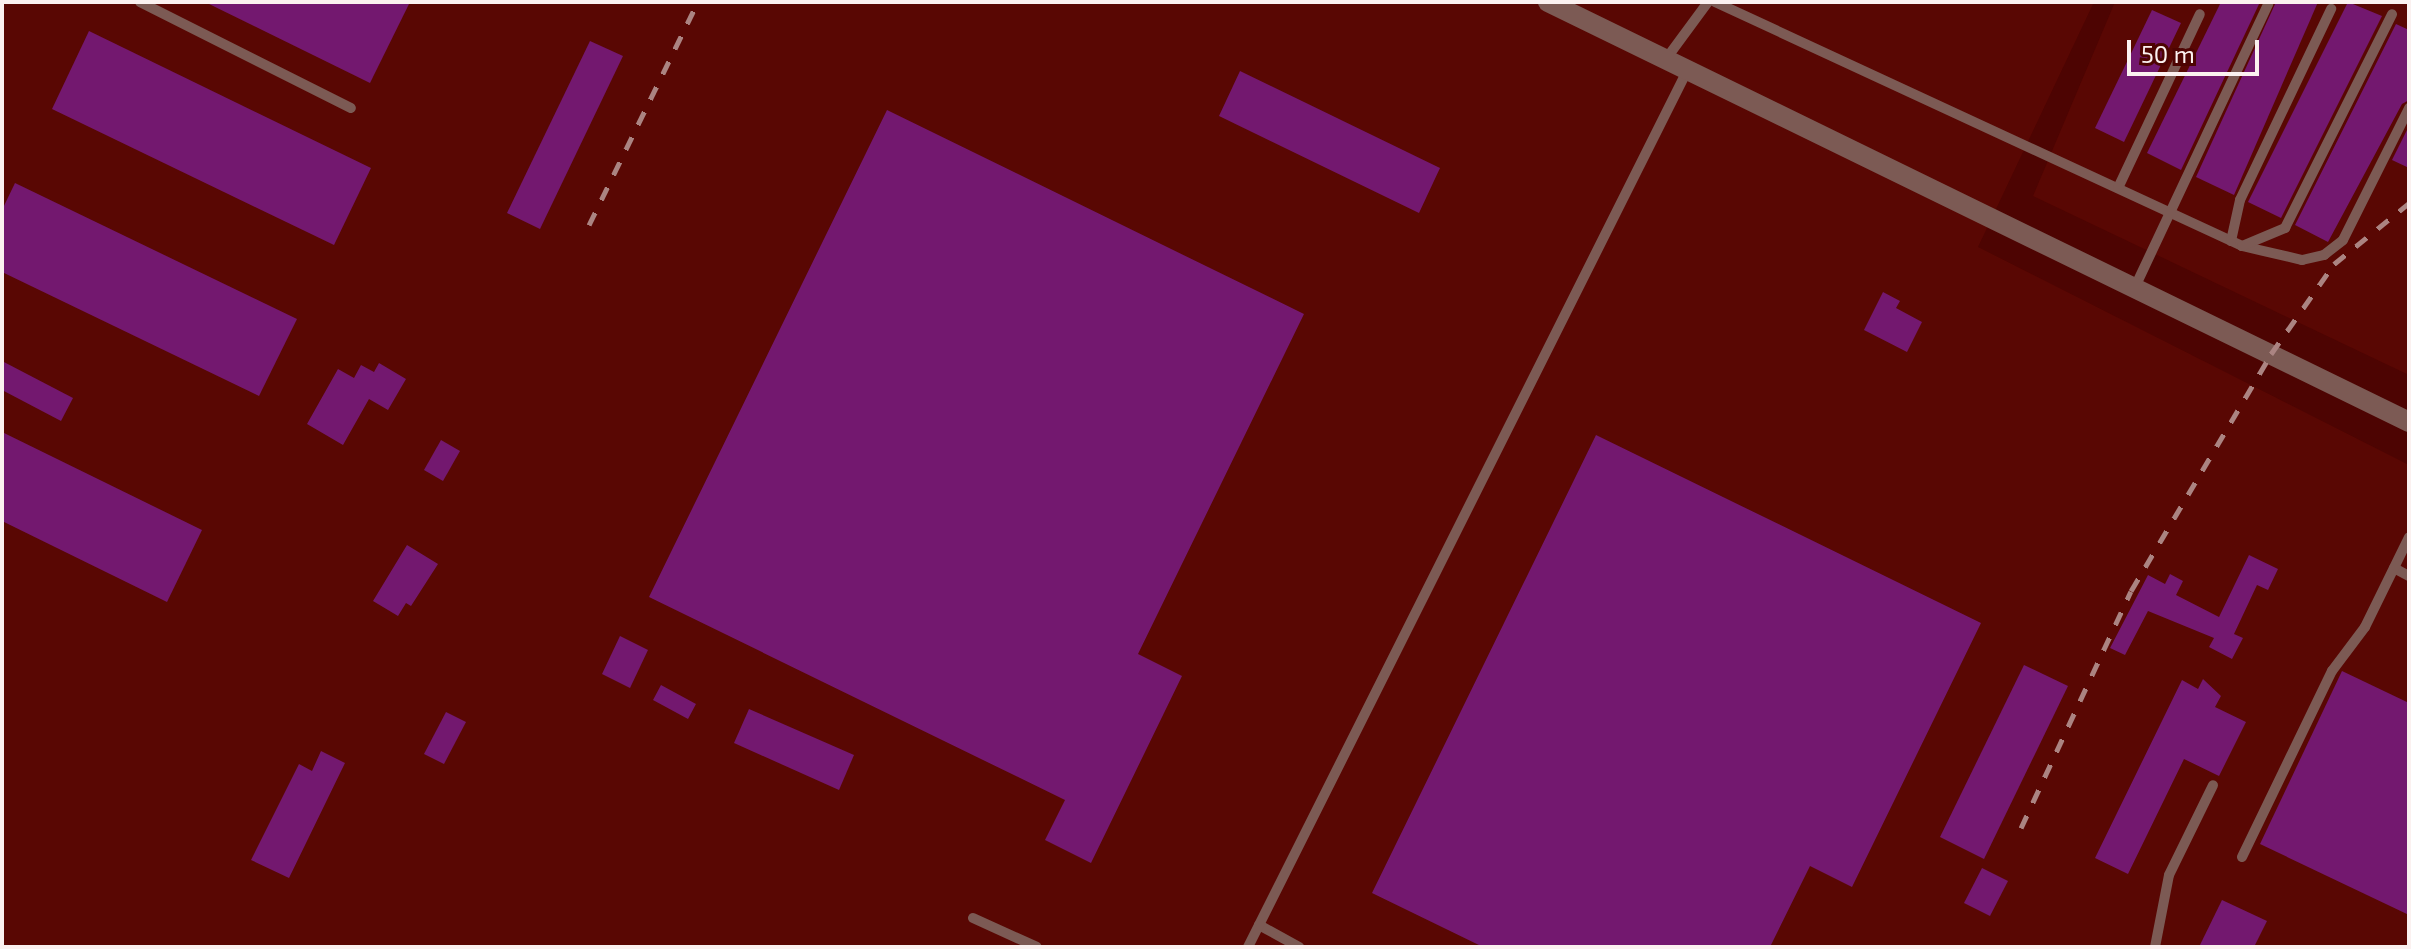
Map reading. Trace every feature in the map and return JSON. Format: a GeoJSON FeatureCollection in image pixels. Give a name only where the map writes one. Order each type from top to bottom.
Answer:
{"type":"FeatureCollection","features":[{"type":"Feature","properties":{"kind":"street"},"geometry":{"type":"LineString","coordinates":[[1548,2],[2409,422]]}},
{"type":"Feature","properties":{"kind":"lane"},"geometry":{"type":"LineString","coordinates":[[140,2],[159,6],[351,108]]}},
{"type":"Feature","properties":{"kind":"lane"},"geometry":{"type":"LineString","coordinates":[[1666,59],[1708,2]]}},
{"type":"Feature","properties":{"kind":"lane"},"geometry":{"type":"LineString","coordinates":[[1715,2],[2242,246],[2302,260],[2324,255],[2343,240],[2409,108]]}},
{"type":"Feature","properties":{"kind":"lane"},"geometry":{"type":"LineString","coordinates":[[2135,287],[2168,211],[2268,4]]}},
{"type":"Feature","properties":{"kind":"lane"},"geometry":{"type":"LineString","coordinates":[[2231,241],[2240,200],[2331,9]]}},
{"type":"Feature","properties":{"kind":"lane"},"geometry":{"type":"LineString","coordinates":[[2118,188],[2200,14]]}},
{"type":"Feature","properties":{"kind":"lane"},"geometry":{"type":"LineString","coordinates":[[2242,246],[2285,228],[2392,14]]}},
{"type":"Feature","properties":{"kind":"lane"},"geometry":{"type":"LineString","coordinates":[[1248,947],[1688,69]]}},
{"type":"Feature","properties":{"kind":"lane"},"geometry":{"type":"LineString","coordinates":[[2242,857],[2332,671],[2365,627],[2409,537]]}},
{"type":"Feature","properties":{"kind":"lane"},"geometry":{"type":"LineString","coordinates":[[2394,568],[2409,576]]}},
{"type":"Feature","properties":{"kind":"lane"},"geometry":{"type":"LineString","coordinates":[[2155,947],[2169,875],[2213,785]]}},
{"type":"Feature","properties":{"kind":"lane"},"geometry":{"type":"LineString","coordinates":[[973,918],[1037,947]]}},
{"type":"Feature","properties":{"kind":"lane"},"geometry":{"type":"LineString","coordinates":[[1259,925],[1299,947]]}},
{"type":"Feature","properties":{"kind":"shaded area"},"geometry":{"type":"Polygon","coordinates":[[[2,2],[2094,2],[1978,247],[2409,465],[2409,947],[2,947],[2,2]]]}},
{"type":"Feature","properties":{"kind":"shaded area"},"geometry":{"type":"Polygon","coordinates":[[[2115,2],[2409,2],[2409,375],[2033,196],[2115,2]]]}},
{"type":"Feature","properties":{"kind":"building"},"geometry":{"type":"Polygon","coordinates":[[[205,2],[410,2],[370,83],[205,2]]]}},
{"type":"Feature","properties":{"kind":"building"},"geometry":{"type":"Polygon","coordinates":[[[2221,2],[2260,2],[2181,170],[2147,153],[2221,2]]]}},
{"type":"Feature","properties":{"kind":"building"},"geometry":{"type":"Polygon","coordinates":[[[2276,2],[2318,2],[2234,195],[2196,177],[2276,2]]]}},
{"type":"Feature","properties":{"kind":"building"},"geometry":{"type":"Polygon","coordinates":[[[2348,2],[2382,16],[2281,218],[2248,202],[2348,2]]]}},
{"type":"Feature","properties":{"kind":"building"},"geometry":{"type":"Polygon","coordinates":[[[2152,10],[2181,23],[2124,142],[2095,128],[2152,10]]]}},
{"type":"Feature","properties":{"kind":"building"},"geometry":{"type":"Polygon","coordinates":[[[2396,24],[2409,30],[2409,100],[2402,104],[2328,242],[2295,225],[2396,24]]]}},
{"type":"Feature","properties":{"kind":"building"},"geometry":{"type":"Polygon","coordinates":[[[89,31],[371,168],[334,245],[52,109],[89,31]]]}},
{"type":"Feature","properties":{"kind":"building"},"geometry":{"type":"Polygon","coordinates":[[[590,41],[623,56],[540,229],[507,213],[590,41]]]}},
{"type":"Feature","properties":{"kind":"building"},"geometry":{"type":"Polygon","coordinates":[[[1240,71],[1440,168],[1419,213],[1219,116],[1240,71]]]}},
{"type":"Feature","properties":{"kind":"building"},"geometry":{"type":"Polygon","coordinates":[[[887,110],[1304,314],[1138,654],[1182,676],[1091,863],[1045,840],[1065,800],[649,597],[887,110]]]}},
{"type":"Feature","properties":{"kind":"building"},"geometry":{"type":"Polygon","coordinates":[[[2409,126],[2409,168],[2392,160],[2409,126]]]}},
{"type":"Feature","properties":{"kind":"building"},"geometry":{"type":"Polygon","coordinates":[[[15,183],[297,319],[259,396],[2,272],[2,210],[15,183]]]}},
{"type":"Feature","properties":{"kind":"building"},"geometry":{"type":"Polygon","coordinates":[[[1883,292],[1900,301],[1896,308],[1922,322],[1907,352],[1864,330],[1883,292]]]}},
{"type":"Feature","properties":{"kind":"building"},"geometry":{"type":"Polygon","coordinates":[[[2,361],[73,398],[61,421],[2,390],[2,361]]]}},
{"type":"Feature","properties":{"kind":"building"},"geometry":{"type":"Polygon","coordinates":[[[379,363],[406,379],[388,410],[369,399],[343,445],[307,424],[338,369],[354,378],[361,365],[374,372],[379,363]]]}},
{"type":"Feature","properties":{"kind":"building"},"geometry":{"type":"Polygon","coordinates":[[[2,432],[202,530],[167,602],[2,521],[2,432]]]}},
{"type":"Feature","properties":{"kind":"building"},"geometry":{"type":"Polygon","coordinates":[[[1596,435],[1981,623],[1852,887],[1810,866],[1770,947],[1483,947],[1372,893],[1596,435]]]}},
{"type":"Feature","properties":{"kind":"building"},"geometry":{"type":"Polygon","coordinates":[[[441,440],[460,451],[443,481],[424,470],[441,440]]]}},
{"type":"Feature","properties":{"kind":"building"},"geometry":{"type":"Polygon","coordinates":[[[407,545],[438,564],[411,606],[406,603],[398,616],[373,601],[407,545]]]}},
{"type":"Feature","properties":{"kind":"building"},"geometry":{"type":"Polygon","coordinates":[[[2249,555],[2278,569],[2268,590],[2257,585],[2234,634],[2243,638],[2232,659],[2209,647],[2214,638],[2148,611],[2125,655],[2110,648],[2148,575],[2165,584],[2170,574],[2183,581],[2176,595],[2219,617],[2249,555]]]}},
{"type":"Feature","properties":{"kind":"building"},"geometry":{"type":"Polygon","coordinates":[[[620,636],[648,650],[630,688],[602,674],[620,636]]]}},
{"type":"Feature","properties":{"kind":"building"},"geometry":{"type":"Polygon","coordinates":[[[2024,665],[2068,686],[1984,859],[1940,837],[2024,665]]]}},
{"type":"Feature","properties":{"kind":"building"},"geometry":{"type":"Polygon","coordinates":[[[2342,671],[2409,703],[2409,915],[2260,844],[2342,671]]]}},
{"type":"Feature","properties":{"kind":"building"},"geometry":{"type":"Polygon","coordinates":[[[2203,679],[2221,696],[2215,707],[2246,722],[2219,776],[2184,759],[2128,874],[2095,858],[2182,680],[2198,689],[2203,679]]]}},
{"type":"Feature","properties":{"kind":"building"},"geometry":{"type":"Polygon","coordinates":[[[661,685],[696,704],[688,719],[653,700],[661,685]]]}},
{"type":"Feature","properties":{"kind":"building"},"geometry":{"type":"Polygon","coordinates":[[[749,709],[854,755],[839,790],[734,743],[749,709]]]}},
{"type":"Feature","properties":{"kind":"building"},"geometry":{"type":"Polygon","coordinates":[[[446,712],[466,722],[444,764],[424,754],[446,712]]]}},
{"type":"Feature","properties":{"kind":"building"},"geometry":{"type":"Polygon","coordinates":[[[321,751],[345,763],[289,878],[251,860],[299,764],[312,771],[321,751]]]}},
{"type":"Feature","properties":{"kind":"building"},"geometry":{"type":"Polygon","coordinates":[[[1982,868],[2008,881],[1990,916],[1964,903],[1982,868]]]}},
{"type":"Feature","properties":{"kind":"building"},"geometry":{"type":"Polygon","coordinates":[[[2222,900],[2267,921],[2254,947],[2199,947],[2222,900]]]}},
{"type":"Feature","properties":{"kind":"railway"},"geometry":{"type":"LineString","coordinates":[[589,225],[698,2]]}},
{"type":"Feature","properties":{"kind":"railway"},"geometry":{"type":"LineString","coordinates":[[2021,828],[2131,591],[2271,354],[2334,264],[2409,203]]}}]}
